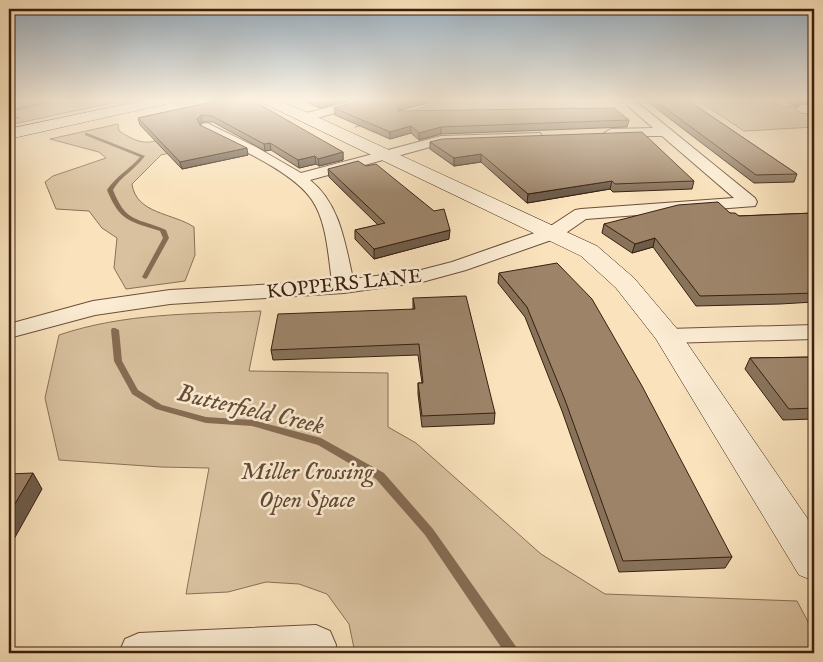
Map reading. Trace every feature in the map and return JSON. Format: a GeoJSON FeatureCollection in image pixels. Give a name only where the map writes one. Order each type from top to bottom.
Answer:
{"type":"FeatureCollection","features":[{"type":"Feature","properties":{"kind":"street"},"geometry":{"type":"LineString","coordinates":[[9,134],[28,130]]}},
{"type":"Feature","properties":{"kind":"street"},"geometry":{"type":"LineString","coordinates":[[212,130],[298,178],[319,197],[331,222],[344,287]]}},
{"type":"Feature","properties":{"kind":"street"},"geometry":{"type":"LineString","coordinates":[[332,130],[589,251],[618,277],[668,336],[814,562]]}},
{"type":"Feature","properties":{"kind":"street","name":"KOPPERS LANE"},"geometry":{"type":"LineString","coordinates":[[9,331],[93,308],[170,297],[344,287],[422,276],[459,266],[553,233],[581,214],[654,207],[749,202],[662,130]]}},
{"type":"Feature","properties":{"kind":"street"},"geometry":{"type":"LineString","coordinates":[[596,134],[664,132]]}},
{"type":"Feature","properties":{"kind":"street"},"geometry":{"type":"LineString","coordinates":[[298,178],[441,140],[548,135]]}},
{"type":"Feature","properties":{"kind":"street"},"geometry":{"type":"LineString","coordinates":[[668,336],[814,332]]}},
{"type":"Feature","properties":{"kind":"street"},"geometry":{"type":"LineString","coordinates":[[138,653],[315,649]]}},
{"type":"Feature","properties":{"kind":"green space"},"geometry":{"type":"Polygon","coordinates":[[[91,130],[119,130],[129,137],[144,142],[182,134],[197,135],[222,141],[161,155],[132,184],[135,194],[148,207],[194,227],[195,255],[185,281],[126,289],[114,268],[117,238],[102,228],[89,211],[56,209],[45,182],[53,176],[106,158],[99,152],[50,139],[91,130]]]}},
{"type":"Feature","properties":{"kind":"green space","name":"Miller Crossing Open Space"},"geometry":{"type":"Polygon","coordinates":[[[261,311],[249,371],[388,373],[388,427],[416,443],[541,554],[605,594],[797,601],[814,633],[814,653],[355,653],[349,624],[327,594],[299,584],[266,582],[228,592],[186,594],[209,468],[161,467],[59,460],[45,398],[59,335],[108,322],[184,314],[261,311]]]}},
{"type":"Feature","properties":{"kind":"building"},"geometry":{"type":"Polygon","coordinates":[[[149,130],[210,130],[247,148],[180,162],[149,130]]]}},
{"type":"Feature","properties":{"kind":"building"},"geometry":{"type":"Polygon","coordinates":[[[238,130],[304,130],[343,152],[318,159],[315,156],[298,160],[270,143],[264,144],[238,130]]]}},
{"type":"Feature","properties":{"kind":"building"},"geometry":{"type":"Polygon","coordinates":[[[415,130],[430,130],[419,133],[415,130]]]}},
{"type":"Feature","properties":{"kind":"building"},"geometry":{"type":"Polygon","coordinates":[[[695,130],[732,130],[797,174],[756,175],[695,130]]]}},
{"type":"Feature","properties":{"kind":"building"},"geometry":{"type":"Polygon","coordinates":[[[642,132],[694,181],[615,184],[612,181],[528,194],[481,154],[454,158],[430,142],[442,139],[642,132]]]}},
{"type":"Feature","properties":{"kind":"building"},"geometry":{"type":"Polygon","coordinates":[[[358,161],[366,166],[376,164],[434,211],[444,209],[450,230],[374,249],[355,230],[385,223],[328,169],[358,161]]]}},
{"type":"Feature","properties":{"kind":"building"},"geometry":{"type":"Polygon","coordinates":[[[718,202],[730,213],[735,213],[739,216],[814,213],[814,293],[700,296],[655,238],[635,244],[604,224],[678,205],[718,202]]]}},
{"type":"Feature","properties":{"kind":"building"},"geometry":{"type":"Polygon","coordinates":[[[557,263],[592,299],[642,386],[732,557],[623,561],[565,400],[527,307],[499,273],[557,263]]]}},
{"type":"Feature","properties":{"kind":"building"},"geometry":{"type":"Polygon","coordinates":[[[466,296],[495,413],[422,416],[418,383],[423,383],[419,344],[271,350],[278,314],[415,309],[413,298],[466,296]]]}},
{"type":"Feature","properties":{"kind":"building"},"geometry":{"type":"Polygon","coordinates":[[[814,357],[814,408],[789,409],[750,358],[814,357]]]}},
{"type":"Feature","properties":{"kind":"building"},"geometry":{"type":"Polygon","coordinates":[[[33,473],[9,514],[9,474],[33,473]]]}},
{"type":"Feature","properties":{"kind":"waterway","name":"Butterfield Creek"},"geometry":{"type":"LineString","coordinates":[[86,134],[143,156],[117,179],[110,190],[119,209],[129,219],[163,230],[166,238],[145,277]]}},
{"type":"Feature","properties":{"kind":"waterway","name":"Butterfield Creek"},"geometry":{"type":"LineString","coordinates":[[115,330],[118,361],[135,392],[159,407],[206,420],[252,423],[321,442],[380,476],[429,532],[512,653]]}}]}
